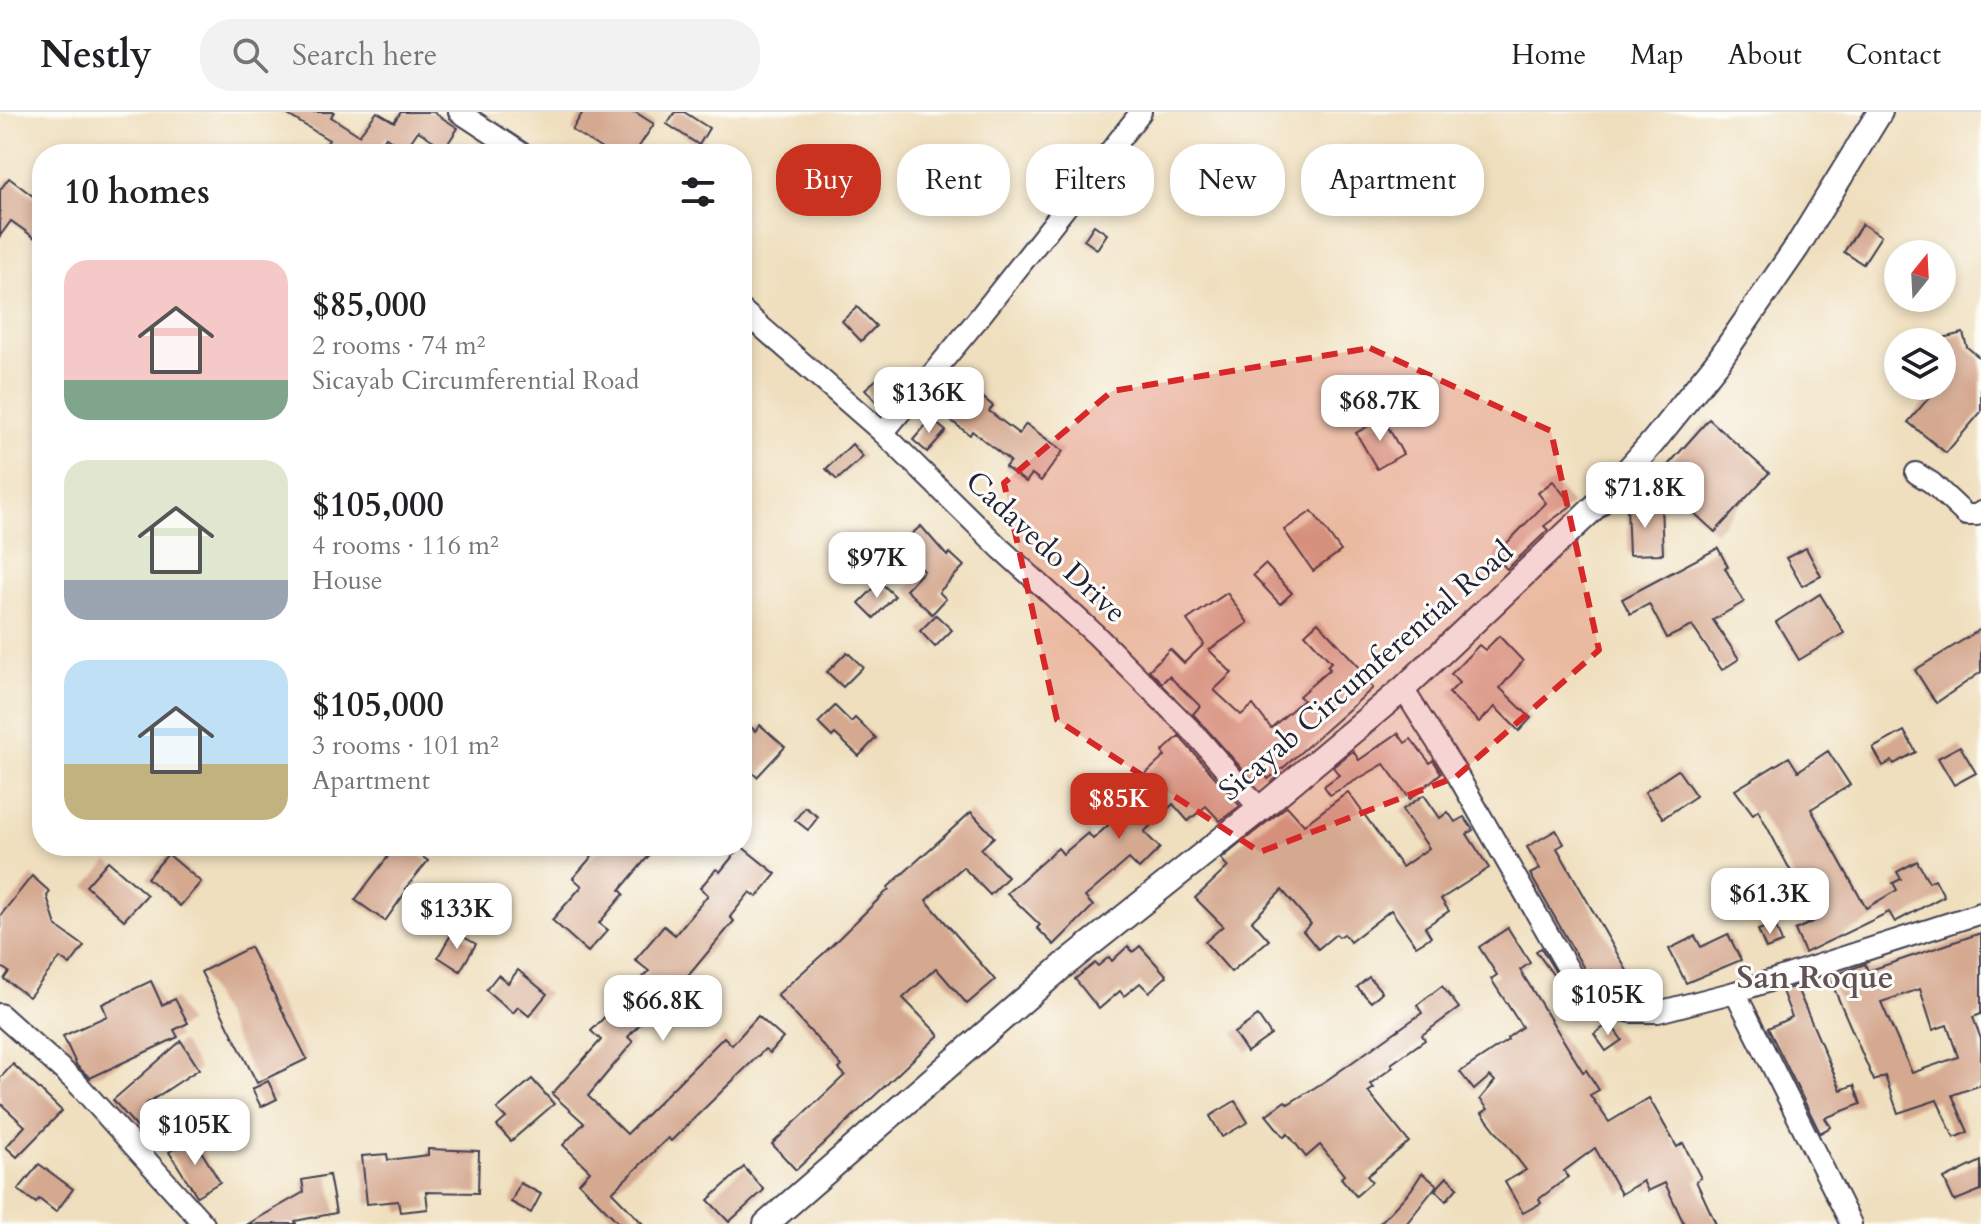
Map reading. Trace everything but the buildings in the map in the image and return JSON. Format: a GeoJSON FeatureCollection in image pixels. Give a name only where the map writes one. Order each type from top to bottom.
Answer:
{"type":"FeatureCollection","features":[{"type":"Feature","properties":{"kind":"street"},"geometry":{"type":"LineString","coordinates":[[459,112],[508,144]]}},
{"type":"Feature","properties":{"kind":"street"},"geometry":{"type":"LineString","coordinates":[[883,433],[977,320],[1141,112]]}},
{"type":"Feature","properties":{"kind":"street","name":"Sicayab Circumferential Road"},"geometry":{"type":"LineString","coordinates":[[766,1224],[1064,965],[1260,809],[1403,689],[1600,502],[1719,360],[1788,259],[1880,112]]}},
{"type":"Feature","properties":{"kind":"street","name":"Cadavedo Drive"},"geometry":{"type":"LineString","coordinates":[[752,319],[883,433],[1149,687],[1196,735],[1260,809]]}},
{"type":"Feature","properties":{"kind":"street"},"geometry":{"type":"LineString","coordinates":[[1916,473],[1932,483],[1966,515],[1981,512]]}},
{"type":"Feature","properties":{"kind":"street"},"geometry":{"type":"LineString","coordinates":[[1403,689],[1475,804],[1535,914],[1585,993],[1615,1010],[1658,1012],[1735,992],[1981,913]]}},
{"type":"Feature","properties":{"kind":"street"},"geometry":{"type":"LineString","coordinates":[[1735,992],[1851,1224]]}},
{"type":"Feature","properties":{"kind":"street"},"geometry":{"type":"LineString","coordinates":[[0,1014],[76,1082],[204,1224]]}},
{"type":"Feature","properties":{"kind":"highlighted area"},"geometry":{"type":"Polygon","coordinates":[[[1370,348],[1551,431],[1599,650],[1456,777],[1260,852],[1057,720],[1004,483],[1112,391],[1370,348]]]}},
{"type":"Feature","properties":{"kind":"district","name":"San Roque"},"geometry":{"type":"Point","coordinates":[1815,978]}}]}
